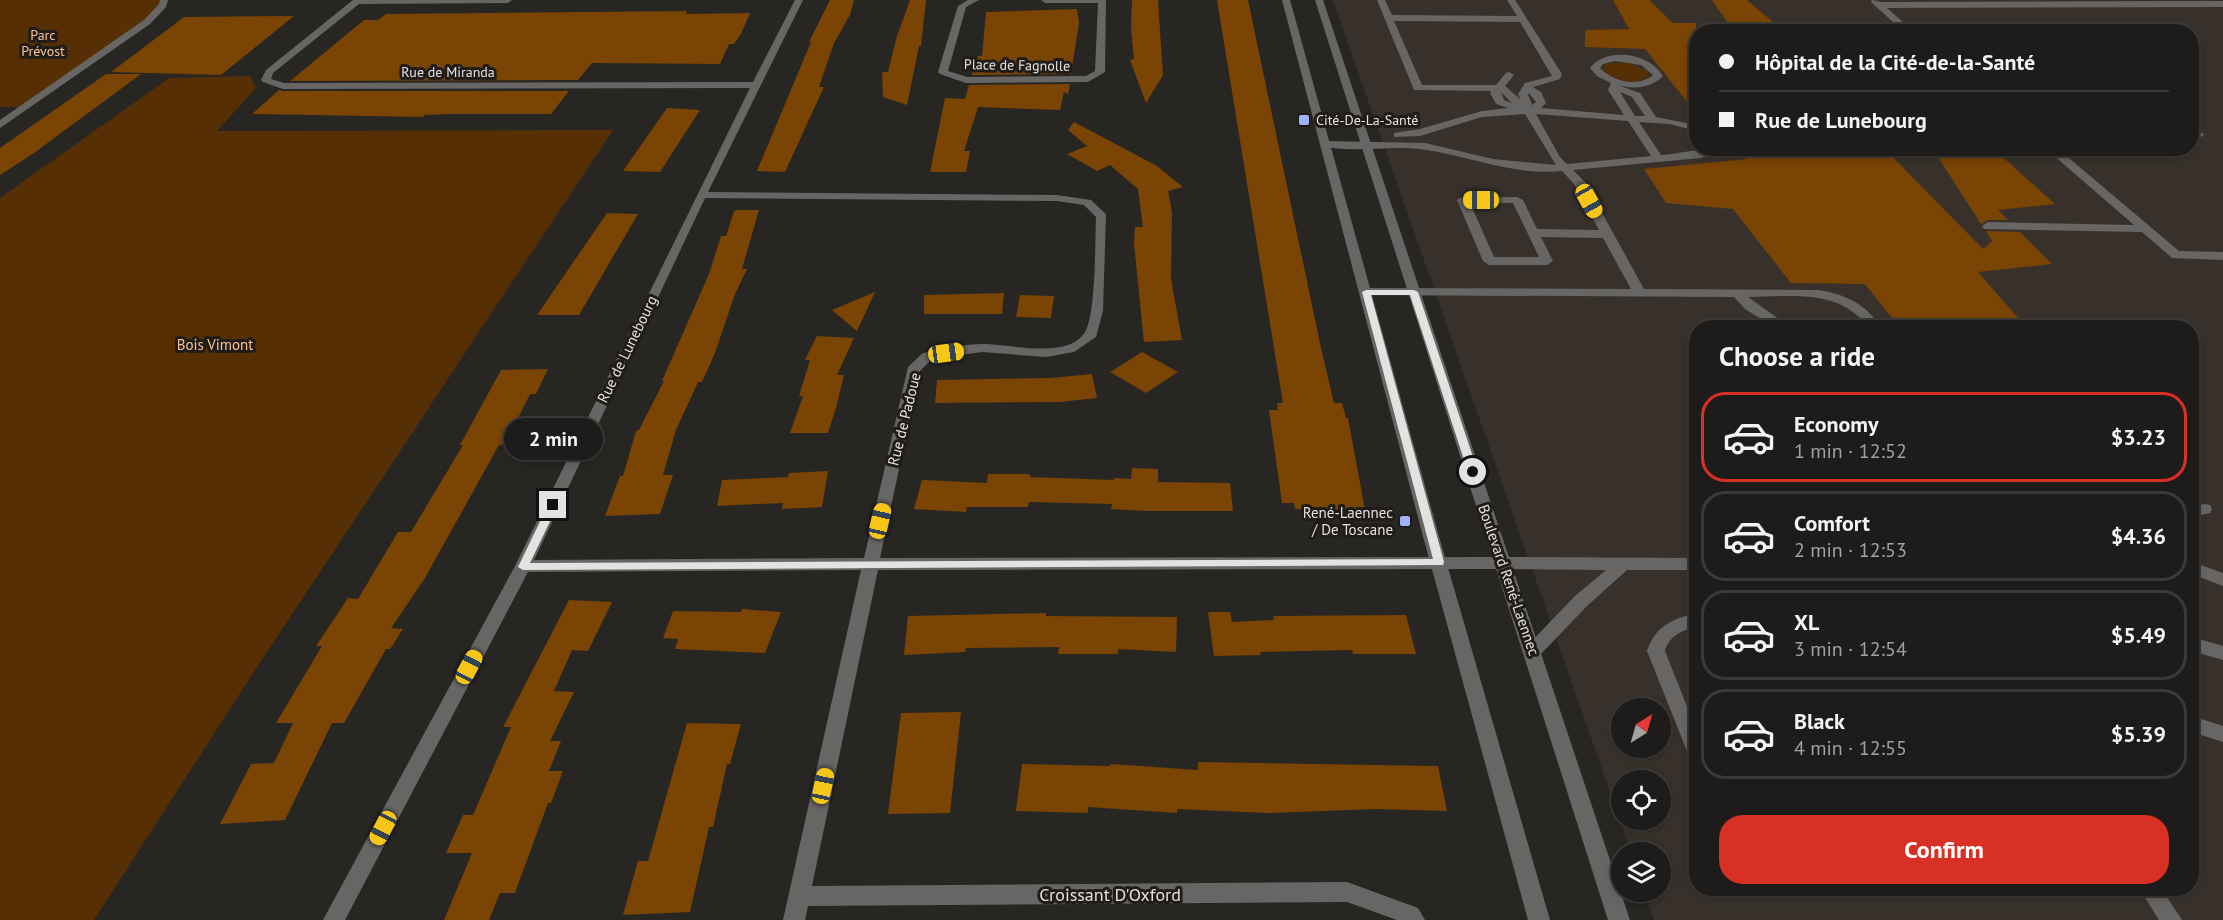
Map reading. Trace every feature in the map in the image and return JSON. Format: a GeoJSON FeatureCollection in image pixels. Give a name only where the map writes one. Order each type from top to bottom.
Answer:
{"type":"FeatureCollection","features":[{"type":"Feature","properties":{"kind":"street"},"geometry":{"type":"LineString","coordinates":[[0,125],[147,22],[164,5],[164,0]]}},
{"type":"Feature","properties":{"kind":"street"},"geometry":{"type":"LineString","coordinates":[[357,0],[508,0]]}},
{"type":"Feature","properties":{"kind":"street","name":"Rue de Miranda"},"geometry":{"type":"LineString","coordinates":[[357,0],[269,72],[266,80],[283,86],[755,85]]}},
{"type":"Feature","properties":{"kind":"street","name":"Rue de Lunebourg"},"geometry":{"type":"LineString","coordinates":[[334,920],[523,567],[701,195],[799,0]]}},
{"type":"Feature","properties":{"kind":"street","name":"Place de Fagnolle"},"geometry":{"type":"LineString","coordinates":[[975,0],[962,6],[943,72],[966,80],[1088,79],[1101,72],[1102,0],[1045,0]]}},
{"type":"Feature","properties":{"kind":"street"},"geometry":{"type":"LineString","coordinates":[[1286,0],[1539,920]]}},
{"type":"Feature","properties":{"kind":"street","name":"Boulevard René-Laennec"},"geometry":{"type":"LineString","coordinates":[[1319,0],[1619,920]]}},
{"type":"Feature","properties":{"kind":"street"},"geometry":{"type":"LineString","coordinates":[[1381,0],[1418,88],[1501,88]]}},
{"type":"Feature","properties":{"kind":"street"},"geometry":{"type":"LineString","coordinates":[[1511,0],[1557,74],[1557,77],[1553,79],[1531,83],[1527,87],[1537,94],[1541,103],[1529,111]]}},
{"type":"Feature","properties":{"kind":"street"},"geometry":{"type":"LineString","coordinates":[[1878,5],[1920,10],[1930,2],[2223,4]]}},
{"type":"Feature","properties":{"kind":"street"},"geometry":{"type":"LineString","coordinates":[[1878,5],[1901,24]]}},
{"type":"Feature","properties":{"kind":"street"},"geometry":{"type":"LineString","coordinates":[[1389,18],[1522,19]]}},
{"type":"Feature","properties":{"kind":"street"},"geometry":{"type":"LineString","coordinates":[[1615,85],[1645,84],[1654,81],[1658,74],[1648,65],[1631,60],[1610,59],[1596,64],[1599,74],[1615,85],[1636,95],[1653,120]]}},
{"type":"Feature","properties":{"kind":"street"},"geometry":{"type":"LineString","coordinates":[[1509,75],[1496,93],[1500,102],[1529,111],[1556,159],[1579,182],[1639,292]]}},
{"type":"Feature","properties":{"kind":"street"},"geometry":{"type":"LineString","coordinates":[[1615,85],[1624,110],[1658,159]]}},
{"type":"Feature","properties":{"kind":"street"},"geometry":{"type":"LineString","coordinates":[[1324,139],[1364,139],[1419,134],[1481,114],[1529,111],[1677,122],[1689,126]]}},
{"type":"Feature","properties":{"kind":"street"},"geometry":{"type":"LineString","coordinates":[[1364,139],[1425,146],[1502,164],[1542,169],[1689,156]]}},
{"type":"Feature","properties":{"kind":"street"},"geometry":{"type":"LineString","coordinates":[[2059,156],[2176,255],[2223,256]]}},
{"type":"Feature","properties":{"kind":"street","name":"Rue de Padoue"},"geometry":{"type":"LineString","coordinates":[[701,195],[1057,198],[1087,202],[1102,216],[1096,310],[1091,334],[1074,348],[1046,353],[982,348],[928,356],[914,370],[794,920]]}},
{"type":"Feature","properties":{"kind":"street"},"geometry":{"type":"LineString","coordinates":[[1463,200],[1517,200],[1531,229],[1547,261],[1489,261],[1463,200]]}},
{"type":"Feature","properties":{"kind":"street"},"geometry":{"type":"LineString","coordinates":[[1988,226],[2146,229]]}},
{"type":"Feature","properties":{"kind":"street"},"geometry":{"type":"LineString","coordinates":[[1531,229],[1604,229]]}},
{"type":"Feature","properties":{"kind":"street"},"geometry":{"type":"LineString","coordinates":[[1366,292],[1802,292],[1832,297],[1849,303],[1862,312],[1866,320]]}},
{"type":"Feature","properties":{"kind":"street"},"geometry":{"type":"LineString","coordinates":[[1738,292],[1750,306],[1772,320]]}},
{"type":"Feature","properties":{"kind":"street"},"geometry":{"type":"LineString","coordinates":[[523,567],[1439,562],[1689,564]]}},
{"type":"Feature","properties":{"kind":"street"},"geometry":{"type":"LineString","coordinates":[[1533,651],[1581,602],[1623,564]]}},
{"type":"Feature","properties":{"kind":"street"},"geometry":{"type":"LineString","coordinates":[[2199,571],[2223,580]]}},
{"type":"Feature","properties":{"kind":"street"},"geometry":{"type":"LineString","coordinates":[[1689,622],[1666,633],[1658,643],[1656,651],[1689,734]]}},
{"type":"Feature","properties":{"kind":"street"},"geometry":{"type":"LineString","coordinates":[[2199,646],[2223,653]]}},
{"type":"Feature","properties":{"kind":"street"},"geometry":{"type":"LineString","coordinates":[[2199,726],[2223,734]]}},
{"type":"Feature","properties":{"kind":"street","name":"Croissant D'Oxford"},"geometry":{"type":"LineString","coordinates":[[800,896],[1347,892],[1411,915],[1414,920]]}},
{"type":"Feature","properties":{"kind":"street"},"geometry":{"type":"LineString","coordinates":[[2154,896],[2171,920]]}},
{"type":"Feature","properties":{"kind":"shaded area"},"geometry":{"type":"Polygon","coordinates":[[[1333,0],[2223,0],[2223,920],[1654,920],[1648,902],[1671,902],[1671,842],[1628,842],[1623,830],[1671,830],[1671,770],[1611,770],[1611,795],[1333,0]]]}},
{"type":"Feature","properties":{"kind":"green space","name":"Parc Prévost"},"geometry":{"type":"Polygon","coordinates":[[[0,0],[164,0],[147,22],[28,107],[0,107],[0,0]]]}},
{"type":"Feature","properties":{"kind":"green space"},"geometry":{"type":"Polygon","coordinates":[[[1611,63],[1628,63],[1648,71],[1649,76],[1638,81],[1625,81],[1613,77],[1603,70],[1603,67],[1611,63]]]}},
{"type":"Feature","properties":{"kind":"green space","name":"Bois Vimont"},"geometry":{"type":"Polygon","coordinates":[[[250,76],[256,88],[217,131],[613,130],[257,667],[94,920],[0,920],[0,198],[169,78],[250,76]]]}},
{"type":"Feature","properties":{"kind":"building"},"geometry":{"type":"Polygon","coordinates":[[[830,0],[854,0],[850,15],[834,43],[819,87],[824,87],[785,172],[757,171],[811,42],[809,42],[830,0]]]}},
{"type":"Feature","properties":{"kind":"building"},"geometry":{"type":"Polygon","coordinates":[[[910,0],[926,0],[921,46],[919,46],[907,105],[883,97],[882,72],[888,72],[897,36],[910,0]]]}},
{"type":"Feature","properties":{"kind":"building"},"geometry":{"type":"Polygon","coordinates":[[[1132,0],[1158,0],[1163,75],[1146,103],[1130,60],[1134,59],[1131,29],[1132,0]]]}},
{"type":"Feature","properties":{"kind":"building"},"geometry":{"type":"Polygon","coordinates":[[[1217,0],[1248,0],[1321,348],[1334,403],[1342,403],[1346,418],[1348,418],[1365,510],[1295,509],[1294,503],[1282,503],[1269,410],[1278,410],[1277,403],[1283,403],[1217,0]]]}},
{"type":"Feature","properties":{"kind":"building"},"geometry":{"type":"Polygon","coordinates":[[[1613,0],[1649,0],[1673,23],[1696,23],[1689,24],[1689,104],[1645,49],[1585,47],[1585,30],[1629,29],[1613,0]]]}},
{"type":"Feature","properties":{"kind":"building"},"geometry":{"type":"Polygon","coordinates":[[[1712,0],[1747,0],[1776,24],[1728,24],[1712,0]]]}},
{"type":"Feature","properties":{"kind":"building"},"geometry":{"type":"Polygon","coordinates":[[[1077,9],[1079,23],[1071,74],[972,75],[978,56],[982,56],[986,12],[1077,9]]]}},
{"type":"Feature","properties":{"kind":"building"},"geometry":{"type":"Polygon","coordinates":[[[687,11],[686,14],[750,13],[741,34],[734,44],[729,44],[720,64],[592,63],[578,80],[290,81],[364,20],[378,20],[386,14],[687,11]]]}},
{"type":"Feature","properties":{"kind":"building"},"geometry":{"type":"Polygon","coordinates":[[[294,16],[221,75],[111,72],[184,17],[294,16]]]}},
{"type":"Feature","properties":{"kind":"building"},"geometry":{"type":"Polygon","coordinates":[[[106,74],[141,74],[34,153],[0,175],[0,148],[106,74]]]}},
{"type":"Feature","properties":{"kind":"building"},"geometry":{"type":"Polygon","coordinates":[[[1070,84],[1068,94],[1064,92],[1060,110],[978,107],[964,151],[970,151],[966,172],[930,172],[945,98],[965,99],[969,85],[1070,84]]]}},
{"type":"Feature","properties":{"kind":"building"},"geometry":{"type":"Polygon","coordinates":[[[279,90],[569,91],[551,114],[450,114],[424,115],[423,117],[252,114],[279,90]]]}},
{"type":"Feature","properties":{"kind":"building"},"geometry":{"type":"Polygon","coordinates":[[[667,108],[700,110],[660,172],[623,171],[667,108]]]}},
{"type":"Feature","properties":{"kind":"building"},"geometry":{"type":"Polygon","coordinates":[[[1074,122],[1157,166],[1183,187],[1168,191],[1172,212],[1171,279],[1182,340],[1144,342],[1134,244],[1135,227],[1143,227],[1138,189],[1110,165],[1097,171],[1067,154],[1087,146],[1068,130],[1074,122]]]}},
{"type":"Feature","properties":{"kind":"building"},"geometry":{"type":"Polygon","coordinates":[[[1745,156],[1892,156],[1983,249],[1992,241],[1986,231],[2020,232],[2052,264],[1978,272],[2020,320],[1894,320],[1865,284],[1791,283],[1733,209],[1666,203],[1644,169],[1747,159],[1745,156]]]}},
{"type":"Feature","properties":{"kind":"building"},"geometry":{"type":"Polygon","coordinates":[[[1937,156],[2002,156],[2055,204],[1998,210],[2008,220],[1988,220],[1981,224],[1937,156]]]}},
{"type":"Feature","properties":{"kind":"building"},"geometry":{"type":"Polygon","coordinates":[[[759,210],[742,269],[747,269],[735,294],[715,353],[702,382],[698,382],[676,430],[663,475],[673,475],[660,514],[605,516],[620,476],[623,476],[636,431],[639,430],[664,381],[662,381],[709,274],[721,236],[726,236],[734,211],[759,210]]]}},
{"type":"Feature","properties":{"kind":"building"},"geometry":{"type":"Polygon","coordinates":[[[607,213],[638,214],[579,315],[537,315],[607,213]]]}},
{"type":"Feature","properties":{"kind":"building"},"geometry":{"type":"Polygon","coordinates":[[[875,292],[857,331],[832,310],[875,292]]]}},
{"type":"Feature","properties":{"kind":"building"},"geometry":{"type":"Polygon","coordinates":[[[1004,293],[1002,314],[924,314],[924,295],[1004,293]]]}},
{"type":"Feature","properties":{"kind":"building"},"geometry":{"type":"Polygon","coordinates":[[[1020,295],[1054,296],[1051,318],[1016,317],[1020,295]]]}},
{"type":"Feature","properties":{"kind":"building"},"geometry":{"type":"Polygon","coordinates":[[[817,336],[854,338],[837,375],[844,375],[836,408],[828,433],[790,433],[803,396],[799,396],[810,360],[805,360],[817,336]]]}},
{"type":"Feature","properties":{"kind":"building"},"geometry":{"type":"Polygon","coordinates":[[[1142,352],[1178,372],[1146,393],[1110,372],[1142,352]]]}},
{"type":"Feature","properties":{"kind":"building"},"geometry":{"type":"Polygon","coordinates":[[[548,369],[536,394],[530,394],[505,444],[499,445],[425,578],[391,628],[403,629],[390,649],[386,649],[344,723],[332,723],[285,820],[220,824],[251,764],[274,763],[293,723],[276,723],[322,646],[316,646],[348,598],[358,599],[398,532],[411,532],[463,445],[460,445],[501,370],[548,369]]]}},
{"type":"Feature","properties":{"kind":"building"},"geometry":{"type":"Polygon","coordinates":[[[1092,374],[1097,398],[1060,402],[935,403],[937,380],[1050,378],[1092,374]]]}},
{"type":"Feature","properties":{"kind":"building"},"geometry":{"type":"Polygon","coordinates":[[[1132,468],[1158,469],[1158,482],[1230,483],[1233,511],[1146,511],[1111,509],[1112,504],[1029,502],[1028,507],[967,507],[966,512],[914,509],[922,480],[987,483],[988,474],[1030,474],[1030,477],[1114,480],[1114,478],[1131,479],[1132,468]]]}},
{"type":"Feature","properties":{"kind":"building"},"geometry":{"type":"Polygon","coordinates":[[[828,471],[822,507],[782,509],[783,503],[717,506],[722,480],[788,477],[789,473],[828,471]]]}},
{"type":"Feature","properties":{"kind":"building"},"geometry":{"type":"Polygon","coordinates":[[[569,600],[612,602],[588,651],[572,650],[554,691],[574,692],[550,741],[561,741],[549,771],[563,771],[551,803],[548,803],[515,893],[500,893],[489,920],[444,920],[472,853],[446,853],[463,815],[473,815],[511,727],[503,727],[569,600]]]}},
{"type":"Feature","properties":{"kind":"building"},"geometry":{"type":"Polygon","coordinates":[[[742,609],[781,612],[765,653],[675,649],[678,639],[663,638],[673,611],[741,612],[742,609]]]}},
{"type":"Feature","properties":{"kind":"building"},"geometry":{"type":"Polygon","coordinates":[[[1208,612],[1230,612],[1232,622],[1274,620],[1273,616],[1406,615],[1416,654],[1353,654],[1352,650],[1260,652],[1261,655],[1214,656],[1208,612]]]}},
{"type":"Feature","properties":{"kind":"building"},"geometry":{"type":"Polygon","coordinates":[[[1046,613],[1046,616],[1177,617],[1176,652],[1118,649],[1118,654],[1058,654],[1059,647],[966,648],[965,652],[904,655],[908,616],[1046,613]]]}},
{"type":"Feature","properties":{"kind":"building"},"geometry":{"type":"Polygon","coordinates":[[[961,712],[950,813],[888,814],[901,713],[961,712]]]}},
{"type":"Feature","properties":{"kind":"building"},"geometry":{"type":"Polygon","coordinates":[[[687,723],[741,724],[730,764],[727,764],[713,827],[709,827],[690,912],[623,915],[638,861],[648,861],[687,723]]]}},
{"type":"Feature","properties":{"kind":"building"},"geometry":{"type":"Polygon","coordinates":[[[1198,762],[1438,766],[1447,811],[1376,809],[1269,813],[1177,809],[1177,813],[1088,807],[1088,813],[1016,811],[1022,764],[1110,766],[1111,764],[1198,770],[1198,762]]]}},
{"type":"Feature","properties":{"kind":"place","name":"Cité-De-La-Santé"},"geometry":{"type":"Point","coordinates":[1304,120]}},
{"type":"Feature","properties":{"kind":"place","name":"René-Laennec / De Toscane"},"geometry":{"type":"Point","coordinates":[1405,521]}},
{"type":"Feature","properties":{"kind":"route"},"geometry":{"type":"LineString","coordinates":[[553,505],[523,567],[1439,562],[1366,292],[1414,292],[1473,472]]}}]}
